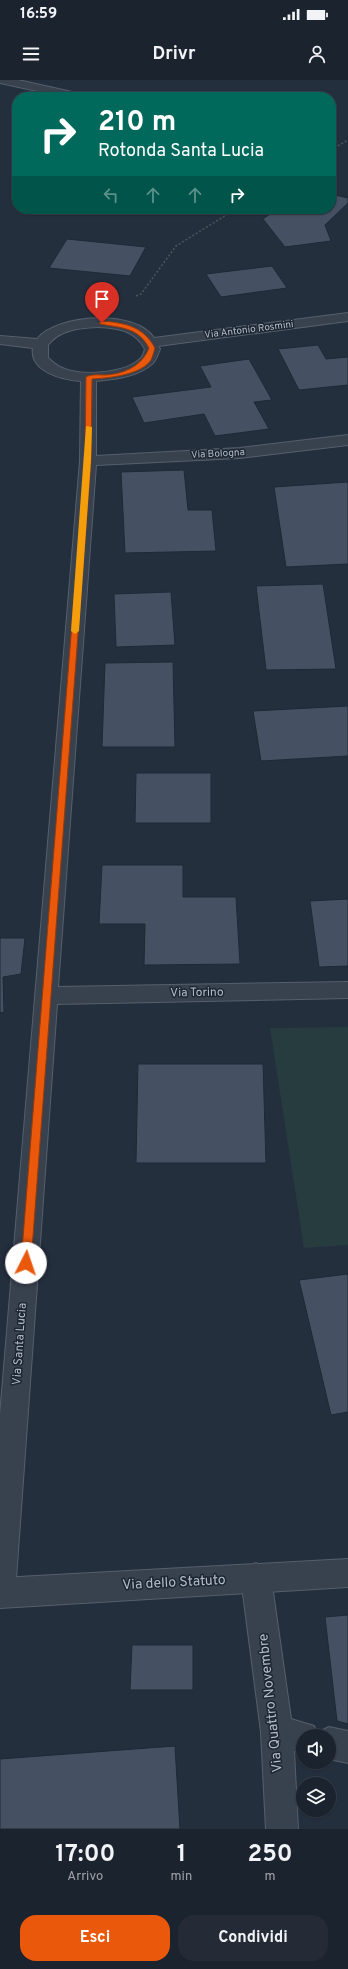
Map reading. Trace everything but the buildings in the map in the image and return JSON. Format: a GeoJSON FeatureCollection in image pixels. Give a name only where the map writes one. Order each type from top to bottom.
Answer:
{"type":"FeatureCollection","features":[{"type":"Feature","properties":{"kind":"street"},"geometry":{"type":"LineString","coordinates":[[0,83],[2,80],[58,92]]}},
{"type":"Feature","properties":{"kind":"street","name":"Via Antonio Rosmini"},"geometry":{"type":"LineString","coordinates":[[150,343],[348,317]]}},
{"type":"Feature","properties":{"kind":"street"},"geometry":{"type":"LineString","coordinates":[[96,322],[131,328],[142,334],[150,343],[152,348],[151,355],[140,366],[120,374],[89,377],[68,374],[51,368],[43,361],[40,354],[41,344],[51,334],[76,324],[96,322]]}},
{"type":"Feature","properties":{"kind":"street"},"geometry":{"type":"LineString","coordinates":[[0,340],[41,344]]}},
{"type":"Feature","properties":{"kind":"street","name":"Via Santa Lucia"},"geometry":{"type":"LineString","coordinates":[[0,1593],[88,460],[89,377]]}},
{"type":"Feature","properties":{"kind":"street","name":"Via Bologna"},"geometry":{"type":"LineString","coordinates":[[88,460],[240,454],[348,440]]}},
{"type":"Feature","properties":{"kind":"street","name":"Via Torino"},"geometry":{"type":"LineString","coordinates":[[47,996],[348,990]]}},
{"type":"Feature","properties":{"kind":"street","name":"Via dello Statuto"},"geometry":{"type":"LineString","coordinates":[[0,1593],[348,1572]]}},
{"type":"Feature","properties":{"kind":"street","name":"Via Quattro Novembre"},"geometry":{"type":"LineString","coordinates":[[256,1578],[290,1735],[282,1829]]}},
{"type":"Feature","properties":{"kind":"street"},"geometry":{"type":"LineString","coordinates":[[336,1744],[348,1747]]}},
{"type":"Feature","properties":{"kind":"path"},"geometry":{"type":"LineString","coordinates":[[336,147],[348,140]]}},
{"type":"Feature","properties":{"kind":"path"},"geometry":{"type":"LineString","coordinates":[[134,296],[141,294],[176,246],[228,214]]}},
{"type":"Feature","properties":{"kind":"green space"},"geometry":{"type":"Polygon","coordinates":[[[348,1027],[348,1245],[304,1248],[270,1028],[348,1027]]]}},
{"type":"Feature","properties":{"kind":"slow traffic"},"geometry":{"type":"LineString","coordinates":[[75,631],[88,460],[89,427]]}},
{"type":"Feature","properties":{"kind":"route"},"geometry":{"type":"LineString","coordinates":[[26,1263],[88,460],[89,377],[110,376],[132,370],[148,360],[152,353],[152,345],[142,334],[122,325],[102,323]]}}]}
